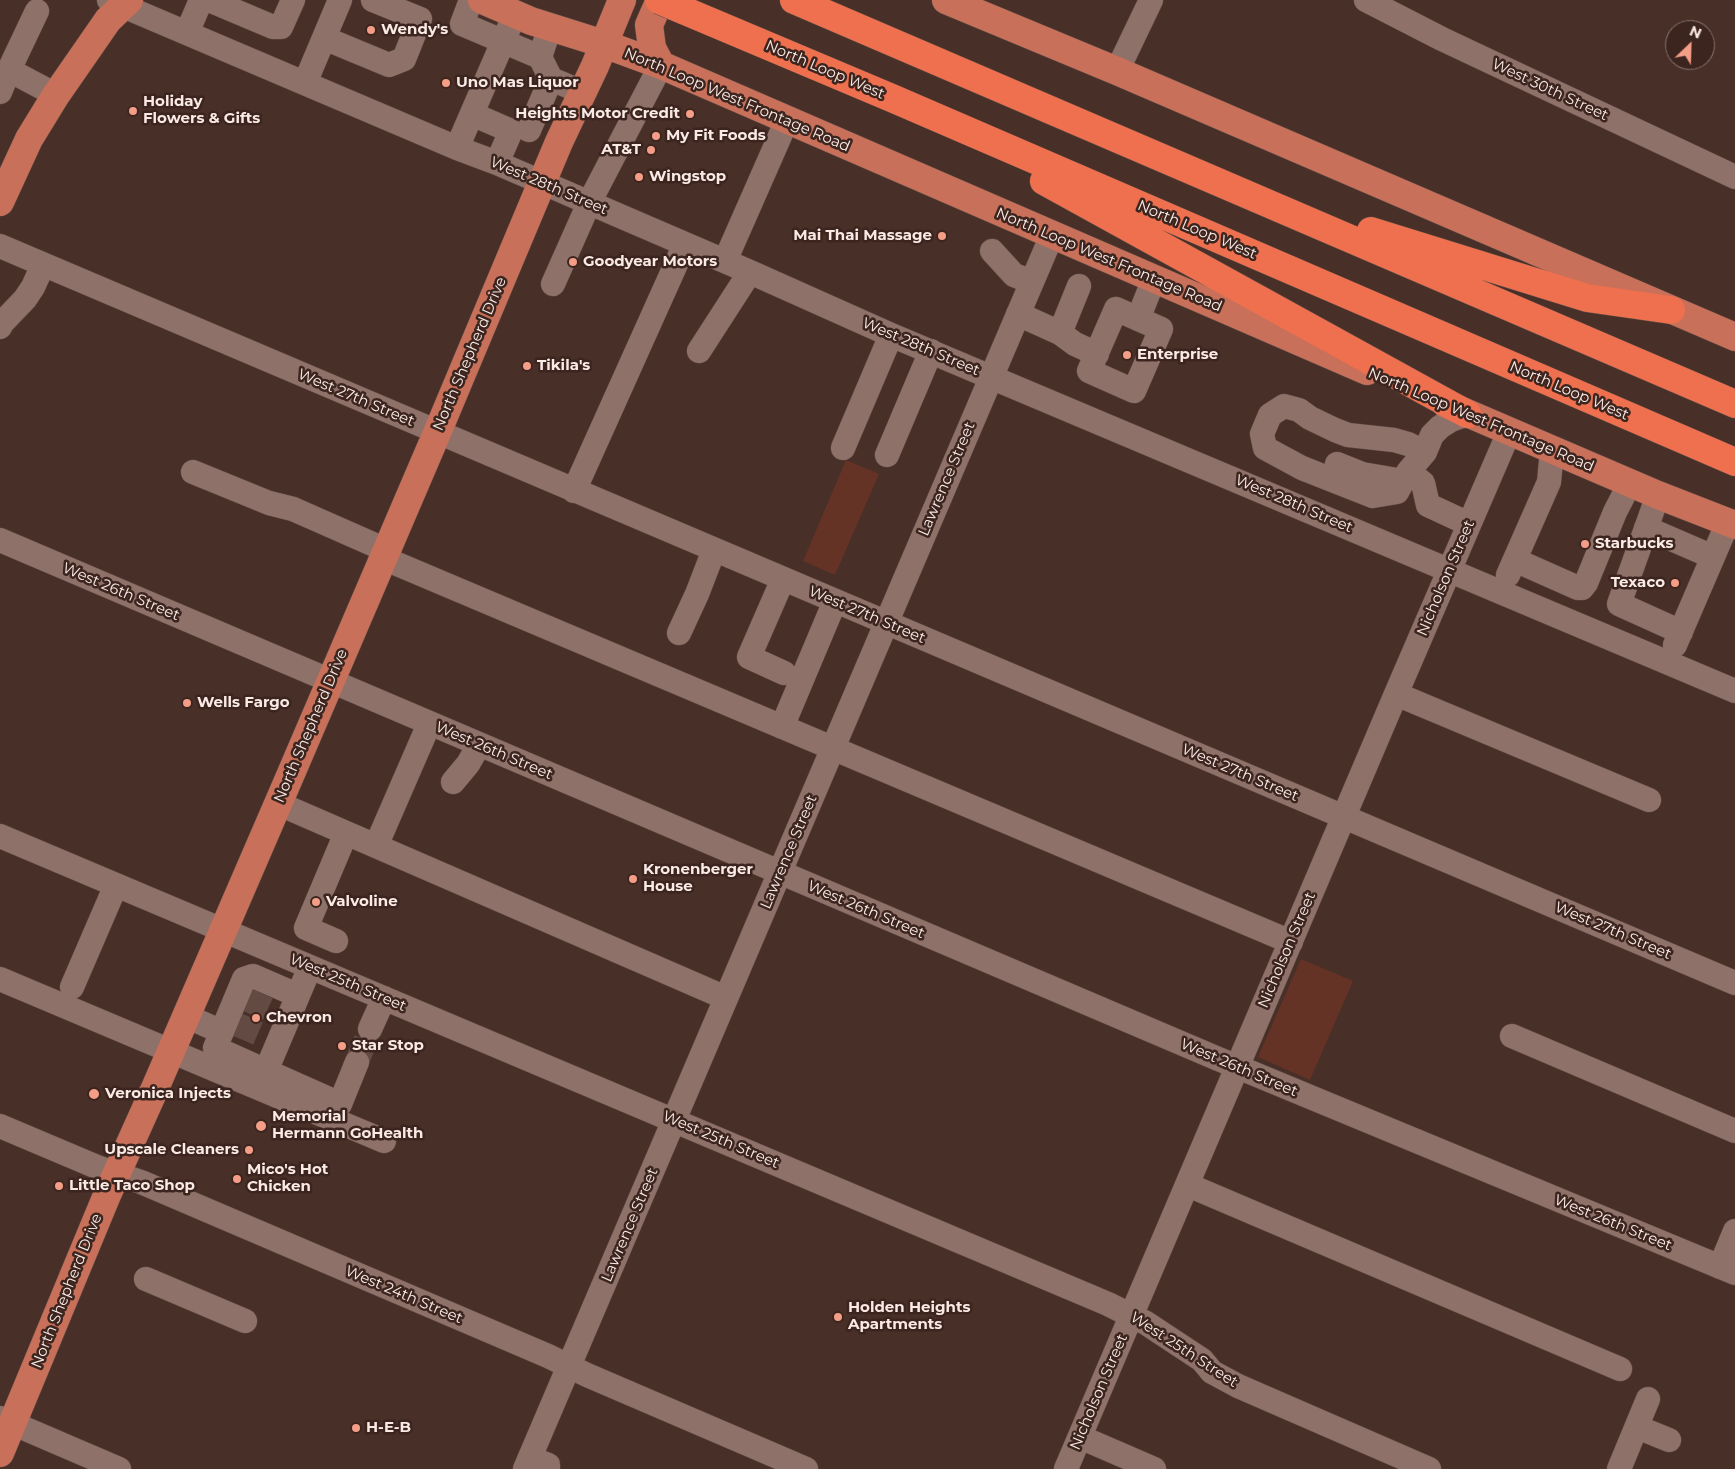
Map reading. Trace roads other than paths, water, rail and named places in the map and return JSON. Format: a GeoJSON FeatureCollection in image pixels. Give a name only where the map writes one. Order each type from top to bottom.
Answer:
{"type":"FeatureCollection","features":[{"type":"Feature","properties":{"kind":"highway"},"geometry":{"type":"LineString","coordinates":[[794,0],[1735,404]]}},
{"type":"Feature","properties":{"kind":"highway","name":"North Loop West"},"geometry":{"type":"LineString","coordinates":[[667,3],[1735,462]]}},
{"type":"Feature","properties":{"kind":"highway"},"geometry":{"type":"LineString","coordinates":[[894,99],[1467,414]]}},
{"type":"Feature","properties":{"kind":"highway"},"geometry":{"type":"LineString","coordinates":[[1231,188],[1587,298],[1671,310]]}},
{"type":"Feature","properties":{"kind":"main road","name":"North Loop West Frontage Road"},"geometry":{"type":"LineString","coordinates":[[482,0],[550,27],[661,65],[1509,432],[1658,495],[1731,523]]}},
{"type":"Feature","properties":{"kind":"main road","name":"North Shepherd Drive"},"geometry":{"type":"LineString","coordinates":[[0,1453],[6,1420],[171,1051],[437,433],[559,142],[622,0]]}},
{"type":"Feature","properties":{"kind":"main road"},"geometry":{"type":"LineString","coordinates":[[946,0],[1117,71],[1735,337]]}},
{"type":"Feature","properties":{"kind":"main road"},"geometry":{"type":"LineString","coordinates":[[3,189],[29,139],[56,95],[120,2]]}},
{"type":"Feature","properties":{"kind":"main road"},"geometry":{"type":"LineString","coordinates":[[661,65],[652,48],[648,26],[667,3]]}},
{"type":"Feature","properties":{"kind":"street"},"geometry":{"type":"LineString","coordinates":[[187,33],[201,0]]}},
{"type":"Feature","properties":{"kind":"street"},"geometry":{"type":"LineString","coordinates":[[209,0],[273,27],[281,27],[292,0]]}},
{"type":"Feature","properties":{"kind":"street"},"geometry":{"type":"LineString","coordinates":[[305,83],[340,0]]}},
{"type":"Feature","properties":{"kind":"street"},"geometry":{"type":"LineString","coordinates":[[324,38],[389,65],[404,59],[420,19],[373,0]]}},
{"type":"Feature","properties":{"kind":"street"},"geometry":{"type":"LineString","coordinates":[[471,0],[462,24],[540,57],[551,80],[582,92]]}},
{"type":"Feature","properties":{"kind":"street"},"geometry":{"type":"LineString","coordinates":[[1117,71],[1151,0]]}},
{"type":"Feature","properties":{"kind":"street","name":"West 30th Street"},"geometry":{"type":"LineString","coordinates":[[1366,0],[1442,39],[1735,177]]}},
{"type":"Feature","properties":{"kind":"street","name":"West 28th Street"},"geometry":{"type":"LineString","coordinates":[[120,2],[187,33],[725,261],[891,335],[1735,691]]}},
{"type":"Feature","properties":{"kind":"street"},"geometry":{"type":"LineString","coordinates":[[37,11],[5,81],[56,95]]}},
{"type":"Feature","properties":{"kind":"street"},"geometry":{"type":"LineString","coordinates":[[457,148],[515,14]]}},
{"type":"Feature","properties":{"kind":"street"},"geometry":{"type":"LineString","coordinates":[[540,57],[550,27]]}},
{"type":"Feature","properties":{"kind":"street"},"geometry":{"type":"LineString","coordinates":[[553,284],[589,203],[661,65]]}},
{"type":"Feature","properties":{"kind":"street"},"geometry":{"type":"LineString","coordinates":[[497,163],[551,80]]}},
{"type":"Feature","properties":{"kind":"street"},"geometry":{"type":"LineString","coordinates":[[472,114],[559,142]]}},
{"type":"Feature","properties":{"kind":"street"},"geometry":{"type":"LineString","coordinates":[[725,261],[787,120]]}},
{"type":"Feature","properties":{"kind":"street","name":"Lawrence Street"},"geometry":{"type":"LineString","coordinates":[[535,1465],[569,1366],[1052,235]]}},
{"type":"Feature","properties":{"kind":"street"},"geometry":{"type":"LineString","coordinates":[[574,490],[685,244]]}},
{"type":"Feature","properties":{"kind":"street","name":"West 27th Street"},"geometry":{"type":"LineString","coordinates":[[0,246],[1735,982]]}},
{"type":"Feature","properties":{"kind":"street"},"geometry":{"type":"LineString","coordinates":[[992,251],[1014,275],[1032,282]]}},
{"type":"Feature","properties":{"kind":"street"},"geometry":{"type":"LineString","coordinates":[[0,327],[25,299],[43,265]]}},
{"type":"Feature","properties":{"kind":"street"},"geometry":{"type":"LineString","coordinates":[[700,351],[750,272]]}},
{"type":"Feature","properties":{"kind":"street"},"geometry":{"type":"LineString","coordinates":[[1138,319],[1154,279]]}},
{"type":"Feature","properties":{"kind":"street"},"geometry":{"type":"LineString","coordinates":[[1060,333],[1079,286]]}},
{"type":"Feature","properties":{"kind":"street"},"geometry":{"type":"LineString","coordinates":[[1116,309],[1138,319],[1161,329],[1134,391],[1089,371],[1116,309]]}},
{"type":"Feature","properties":{"kind":"street"},"geometry":{"type":"LineString","coordinates":[[1018,314],[1060,333],[1075,344],[1097,354]]}},
{"type":"Feature","properties":{"kind":"street"},"geometry":{"type":"LineString","coordinates":[[843,448],[891,335]]}},
{"type":"Feature","properties":{"kind":"street"},"geometry":{"type":"LineString","coordinates":[[887,455],[931,351]]}},
{"type":"Feature","properties":{"kind":"street"},"geometry":{"type":"LineString","coordinates":[[1425,452],[1394,440],[1348,435],[1310,418],[1299,410],[1284,406],[1280,409],[1273,429],[1282,443],[1362,474],[1406,476],[1423,483],[1428,506],[1469,524]]}},
{"type":"Feature","properties":{"kind":"street"},"geometry":{"type":"LineString","coordinates":[[1406,476],[1425,452],[1432,435],[1440,427],[1457,417],[1467,414]]}},
{"type":"Feature","properties":{"kind":"street","name":"Nicholson Street"},"geometry":{"type":"LineString","coordinates":[[1066,1469],[1509,432]]}},
{"type":"Feature","properties":{"kind":"street"},"geometry":{"type":"LineString","coordinates":[[1501,592],[1549,482],[1552,450]]}},
{"type":"Feature","properties":{"kind":"street"},"geometry":{"type":"LineString","coordinates":[[193,472],[270,503],[293,510],[384,554],[782,727],[1291,942]]}},
{"type":"Feature","properties":{"kind":"street"},"geometry":{"type":"LineString","coordinates":[[1514,560],[1578,588],[1582,588],[1586,583],[1615,512],[1630,483]]}},
{"type":"Feature","properties":{"kind":"street"},"geometry":{"type":"LineString","coordinates":[[1658,495],[1619,604],[1681,632]]}},
{"type":"Feature","properties":{"kind":"street"},"geometry":{"type":"LineString","coordinates":[[1668,663],[1713,557],[1731,523]]}},
{"type":"Feature","properties":{"kind":"street"},"geometry":{"type":"LineString","coordinates":[[1646,528],[1713,557]]}},
{"type":"Feature","properties":{"kind":"street","name":"West 26th Street"},"geometry":{"type":"LineString","coordinates":[[0,540],[1237,1067],[1728,1270]]}},
{"type":"Feature","properties":{"kind":"street"},"geometry":{"type":"LineString","coordinates":[[679,633],[714,550]]}},
{"type":"Feature","properties":{"kind":"street"},"geometry":{"type":"LineString","coordinates":[[783,579],[749,657],[784,673]]}},
{"type":"Feature","properties":{"kind":"street"},"geometry":{"type":"LineString","coordinates":[[782,727],[835,601]]}},
{"type":"Feature","properties":{"kind":"street"},"geometry":{"type":"LineString","coordinates":[[1619,642],[1632,610]]}},
{"type":"Feature","properties":{"kind":"street"},"geometry":{"type":"LineString","coordinates":[[1396,694],[1649,800]]}},
{"type":"Feature","properties":{"kind":"street"},"geometry":{"type":"LineString","coordinates":[[376,846],[429,724]]}},
{"type":"Feature","properties":{"kind":"street"},"geometry":{"type":"LineString","coordinates":[[453,782],[468,764],[479,745]]}},
{"type":"Feature","properties":{"kind":"street"},"geometry":{"type":"LineString","coordinates":[[277,803],[726,998]]}},
{"type":"Feature","properties":{"kind":"street"},"geometry":{"type":"LineString","coordinates":[[336,941],[306,928],[346,833]]}},
{"type":"Feature","properties":{"kind":"street","name":"West 25th Street"},"geometry":{"type":"LineString","coordinates":[[0,836],[1132,1315],[1202,1360],[1212,1372],[1238,1386],[1429,1469]]}},
{"type":"Feature","properties":{"kind":"street"},"geometry":{"type":"LineString","coordinates":[[72,987],[116,885]]}},
{"type":"Feature","properties":{"kind":"street"},"geometry":{"type":"LineString","coordinates":[[266,1071],[272,1040],[282,1015],[298,995],[310,967]]}},
{"type":"Feature","properties":{"kind":"street"},"geometry":{"type":"LineString","coordinates":[[298,995],[253,976],[244,979],[242,997],[215,1048],[340,1104],[357,1062]]}},
{"type":"Feature","properties":{"kind":"street"},"geometry":{"type":"LineString","coordinates":[[0,979],[384,1141]]}},
{"type":"Feature","properties":{"kind":"street"},"geometry":{"type":"LineString","coordinates":[[370,1030],[384,998]]}},
{"type":"Feature","properties":{"kind":"street"},"geometry":{"type":"LineString","coordinates":[[186,1016],[228,1025]]}},
{"type":"Feature","properties":{"kind":"street"},"geometry":{"type":"LineString","coordinates":[[1512,1036],[1735,1131]]}},
{"type":"Feature","properties":{"kind":"street","name":"West 24th Street"},"geometry":{"type":"LineString","coordinates":[[0,1126],[97,1167],[117,1173],[806,1469]]}},
{"type":"Feature","properties":{"kind":"street"},"geometry":{"type":"LineString","coordinates":[[1188,1185],[1620,1369]]}},
{"type":"Feature","properties":{"kind":"street"},"geometry":{"type":"LineString","coordinates":[[1728,1270],[1735,1231]]}},
{"type":"Feature","properties":{"kind":"street"},"geometry":{"type":"LineString","coordinates":[[146,1279],[245,1321]]}},
{"type":"Feature","properties":{"kind":"street"},"geometry":{"type":"LineString","coordinates":[[1619,1469],[1648,1399]]}},
{"type":"Feature","properties":{"kind":"street"},"geometry":{"type":"LineString","coordinates":[[6,1420],[119,1469]]}},
{"type":"Feature","properties":{"kind":"street"},"geometry":{"type":"LineString","coordinates":[[1637,1427],[1669,1440]]}},
{"type":"Feature","properties":{"kind":"street"},"geometry":{"type":"LineString","coordinates":[[1080,1437],[1154,1469]]}},
{"type":"Feature","properties":{"kind":"tunnel"},"geometry":{"type":"LineString","coordinates":[[246,999],[276,1013]]}},
{"type":"Feature","properties":{"kind":"tunnel"},"geometry":{"type":"LineString","coordinates":[[236,1024],[266,1037]]}},
{"type":"Feature","properties":{"kind":"tunnel"},"geometry":{"type":"LineString","coordinates":[[357,1062],[370,1029]]}},
{"type":"Feature","properties":{"kind":"place","name":"Wendy's"},"geometry":{"type":"Point","coordinates":[371,30]}},
{"type":"Feature","properties":{"kind":"place","name":"Uno Mas Liquor"},"geometry":{"type":"Point","coordinates":[446,83]}},
{"type":"Feature","properties":{"kind":"place","name":"Holiday Flowers & Gifts"},"geometry":{"type":"Point","coordinates":[133,111]}},
{"type":"Feature","properties":{"kind":"place","name":"Heights Motor Credit"},"geometry":{"type":"Point","coordinates":[690,114]}},
{"type":"Feature","properties":{"kind":"place","name":"My Fit Foods"},"geometry":{"type":"Point","coordinates":[656,136]}},
{"type":"Feature","properties":{"kind":"place","name":"AT&T"},"geometry":{"type":"Point","coordinates":[651,150]}},
{"type":"Feature","properties":{"kind":"place","name":"Wingstop"},"geometry":{"type":"Point","coordinates":[639,177]}},
{"type":"Feature","properties":{"kind":"place","name":"Mai Thai Massage"},"geometry":{"type":"Point","coordinates":[942,236]}},
{"type":"Feature","properties":{"kind":"place","name":"Goodyear Motors"},"geometry":{"type":"Point","coordinates":[573,262]}},
{"type":"Feature","properties":{"kind":"place","name":"Enterprise"},"geometry":{"type":"Point","coordinates":[1127,355]}},
{"type":"Feature","properties":{"kind":"place","name":"Tikila's"},"geometry":{"type":"Point","coordinates":[527,366]}},
{"type":"Feature","properties":{"kind":"place","name":"Starbucks"},"geometry":{"type":"Point","coordinates":[1585,544]}},
{"type":"Feature","properties":{"kind":"place","name":"Texaco"},"geometry":{"type":"Point","coordinates":[1675,583]}},
{"type":"Feature","properties":{"kind":"place","name":"Wells Fargo"},"geometry":{"type":"Point","coordinates":[187,703]}},
{"type":"Feature","properties":{"kind":"place","name":"Kronenberger House"},"geometry":{"type":"Point","coordinates":[633,879]}},
{"type":"Feature","properties":{"kind":"place","name":"Valvoline"},"geometry":{"type":"Point","coordinates":[316,902]}},
{"type":"Feature","properties":{"kind":"place","name":"Chevron"},"geometry":{"type":"Point","coordinates":[256,1018]}},
{"type":"Feature","properties":{"kind":"place","name":"Star Stop"},"geometry":{"type":"Point","coordinates":[342,1046]}},
{"type":"Feature","properties":{"kind":"place","name":"Veronica Injects"},"geometry":{"type":"Point","coordinates":[94,1094]}},
{"type":"Feature","properties":{"kind":"place","name":"Memorial Hermann GoHealth"},"geometry":{"type":"Point","coordinates":[261,1126]}},
{"type":"Feature","properties":{"kind":"place","name":"Upscale Cleaners"},"geometry":{"type":"Point","coordinates":[249,1150]}},
{"type":"Feature","properties":{"kind":"place","name":"Mico's Hot Chicken"},"geometry":{"type":"Point","coordinates":[237,1179]}},
{"type":"Feature","properties":{"kind":"place","name":"Little Taco Shop"},"geometry":{"type":"Point","coordinates":[59,1186]}},
{"type":"Feature","properties":{"kind":"place","name":"Holden Heights Apartments"},"geometry":{"type":"Point","coordinates":[838,1317]}},
{"type":"Feature","properties":{"kind":"place","name":"H-E-B"},"geometry":{"type":"Point","coordinates":[356,1428]}}]}
